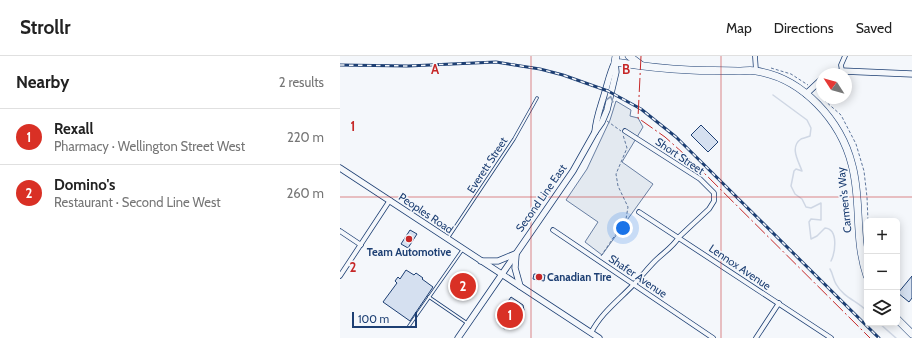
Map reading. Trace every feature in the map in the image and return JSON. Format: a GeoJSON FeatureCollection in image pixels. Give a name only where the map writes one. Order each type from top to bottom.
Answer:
{"type":"FeatureCollection","features":[{"type":"Feature","properties":{"kind":"highway"},"geometry":{"type":"LineString","coordinates":[[629,56],[636,63],[645,67]]}},
{"type":"Feature","properties":{"kind":"highway","name":"Carmen's Way"},"geometry":{"type":"LineString","coordinates":[[615,59],[645,67],[690,70],[756,71],[786,81],[809,91],[835,125],[847,149],[855,179],[859,242],[864,266]]}},
{"type":"Feature","properties":{"kind":"highway"},"geometry":{"type":"LineString","coordinates":[[900,321],[912,334]]}},
{"type":"Feature","properties":{"kind":"main road","name":"Second Line East"},"geometry":{"type":"LineString","coordinates":[[458,338],[574,171],[595,132],[596,120],[606,90],[610,71],[615,59]]}},
{"type":"Feature","properties":{"kind":"main road"},"geometry":{"type":"LineString","coordinates":[[852,71],[912,74]]}},
{"type":"Feature","properties":{"kind":"main road"},"geometry":{"type":"LineString","coordinates":[[809,91],[816,85]]}},
{"type":"Feature","properties":{"kind":"main road","name":"Peoples Road"},"geometry":{"type":"LineString","coordinates":[[340,168],[599,338]]}},
{"type":"Feature","properties":{"kind":"main road"},"geometry":{"type":"LineString","coordinates":[[480,261],[498,261],[516,254],[515,268],[520,286]]}},
{"type":"Feature","properties":{"kind":"street"},"geometry":{"type":"LineString","coordinates":[[755,56],[756,71]]}},
{"type":"Feature","properties":{"kind":"street"},"geometry":{"type":"LineString","coordinates":[[842,68],[841,65],[845,56]]}},
{"type":"Feature","properties":{"kind":"street","name":"Short Street"},"geometry":{"type":"LineString","coordinates":[[625,131],[700,179],[714,193],[714,201],[709,209],[679,237]]}},
{"type":"Feature","properties":{"kind":"street"},"geometry":{"type":"LineString","coordinates":[[340,276],[390,200]]}},
{"type":"Feature","properties":{"kind":"street","name":"Lennox Avenue"},"geometry":{"type":"LineString","coordinates":[[639,212],[831,338]]}},
{"type":"Feature","properties":{"kind":"street","name":"Shafer Avenue"},"geometry":{"type":"LineString","coordinates":[[553,230],[713,338]]}},
{"type":"Feature","properties":{"kind":"street"},"geometry":{"type":"LineString","coordinates":[[340,231],[361,245]]}},
{"type":"Feature","properties":{"kind":"street"},"geometry":{"type":"LineString","coordinates":[[591,333],[596,323],[611,306],[676,242],[679,237]]}},
{"type":"Feature","properties":{"kind":"street"},"geometry":{"type":"LineString","coordinates":[[756,338],[779,303]]}},
{"type":"Feature","properties":{"kind":"lane","name":"Everett Street"},"geometry":{"type":"LineString","coordinates":[[447,239],[514,139],[537,98]]}},
{"type":"Feature","properties":{"kind":"lane"},"geometry":{"type":"LineString","coordinates":[[409,326],[463,249]]}},
{"type":"Feature","properties":{"kind":"lane"},"geometry":{"type":"LineString","coordinates":[[429,297],[468,324]]}},
{"type":"Feature","properties":{"kind":"path"},"geometry":{"type":"LineString","coordinates":[[766,68],[780,70],[791,74],[809,91]]}},
{"type":"Feature","properties":{"kind":"path"},"geometry":{"type":"LineString","coordinates":[[601,256],[626,219],[628,206],[616,177],[616,170],[625,154],[627,145],[622,131],[606,121]]}},
{"type":"Feature","properties":{"kind":"shaded area"},"geometry":{"type":"Polygon","coordinates":[[[616,101],[631,110],[630,116],[638,118],[643,127],[622,162],[653,184],[602,255],[585,242],[598,222],[566,200],[587,169],[610,120],[616,101]]]}},
{"type":"Feature","properties":{"kind":"building"},"geometry":{"type":"Polygon","coordinates":[[[701,125],[718,142],[708,152],[691,135],[701,125]]]}},
{"type":"Feature","properties":{"kind":"building","name":"Team Automotive"},"geometry":{"type":"Polygon","coordinates":[[[410,230],[417,234],[408,248],[401,244],[410,230]]]}},
{"type":"Feature","properties":{"kind":"building"},"geometry":{"type":"Polygon","coordinates":[[[406,270],[414,275],[416,273],[433,287],[410,321],[383,302],[397,283],[395,281],[398,277],[400,279],[406,270]]]}},
{"type":"Feature","properties":{"kind":"building","name":"Canadian Tire"},"geometry":{"type":"Polygon","coordinates":[[[534,274],[545,275],[544,281],[533,279],[534,274]]]}},
{"type":"Feature","properties":{"kind":"building"},"geometry":{"type":"Polygon","coordinates":[[[912,276],[912,298],[909,302],[900,295],[900,291],[912,276]]]}},
{"type":"Feature","properties":{"kind":"building"},"geometry":{"type":"Polygon","coordinates":[[[466,277],[469,290],[464,292],[459,289],[458,282],[461,278],[466,277]]]}},
{"type":"Feature","properties":{"kind":"building"},"geometry":{"type":"Polygon","coordinates":[[[511,297],[523,305],[524,310],[511,328],[508,326],[505,329],[502,327],[503,324],[496,319],[511,297]]]}},
{"type":"Feature","properties":{"kind":"waterway"},"geometry":{"type":"LineString","coordinates":[[773,95],[807,120],[811,128],[810,136],[797,142],[795,150],[802,171],[796,169],[794,171],[791,186],[795,194],[802,199],[806,207],[811,208],[821,203],[821,220],[811,219],[809,222],[811,239],[817,236],[825,228],[832,232],[835,247],[831,261]]}},
{"type":"Feature","properties":{"kind":"waterway"},"geometry":{"type":"LineString","coordinates":[[830,269],[835,282],[842,292],[864,308]]}},
{"type":"Feature","properties":{"kind":"waterway"},"geometry":{"type":"LineString","coordinates":[[882,326],[896,338]]}},
{"type":"Feature","properties":{"kind":"railway"},"geometry":{"type":"LineString","coordinates":[[340,65],[408,66],[496,62],[540,69],[563,75],[608,91],[641,109],[676,137],[879,338]]}},
{"type":"Feature","properties":{"kind":"power"},"geometry":{"type":"LineString","coordinates":[[641,56],[638,118],[665,137],[693,162],[870,338]]}},
{"type":"Feature","properties":{"kind":"place","name":"Team Automotive"},"geometry":{"type":"Point","coordinates":[409,239]}},
{"type":"Feature","properties":{"kind":"place","name":"Canadian Tire"},"geometry":{"type":"Point","coordinates":[539,277]}},
{"type":"Feature","properties":{"kind":"place","name":"Domino's"},"geometry":{"type":"Point","coordinates":[463,286]}},
{"type":"Feature","properties":{"kind":"place","name":"Rexall"},"geometry":{"type":"Point","coordinates":[510,315]}}]}
